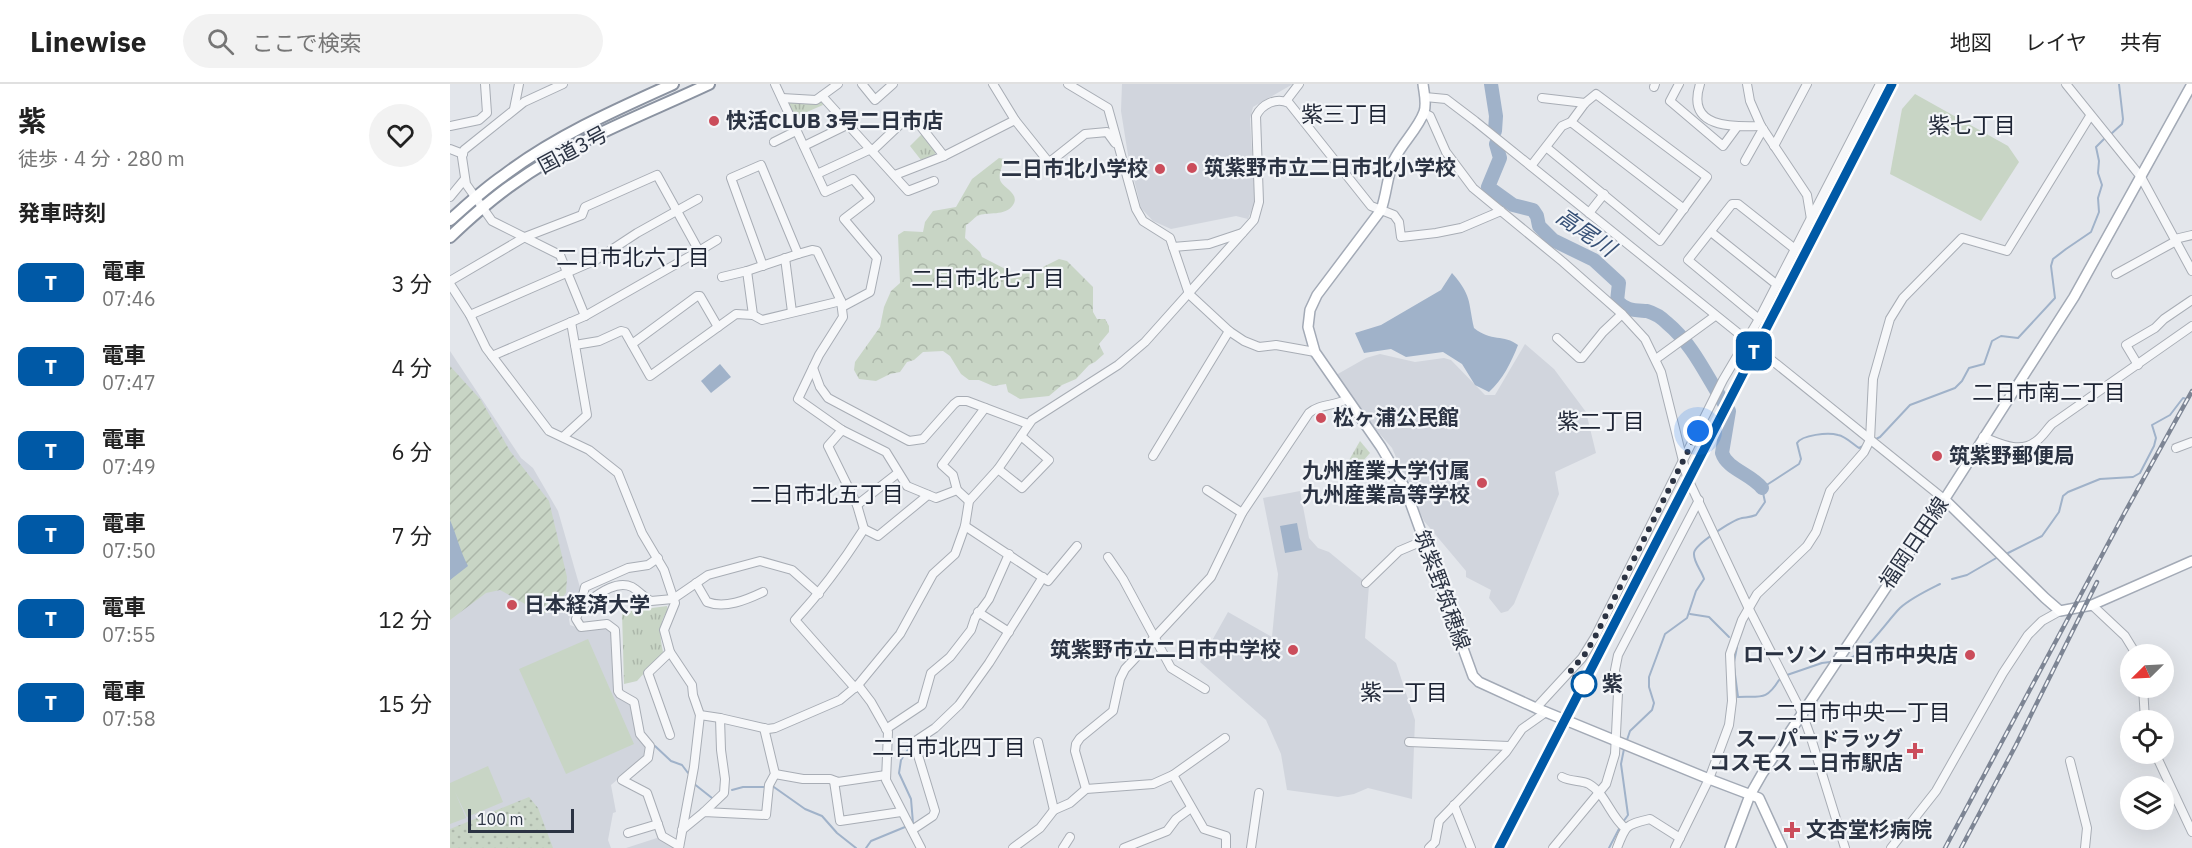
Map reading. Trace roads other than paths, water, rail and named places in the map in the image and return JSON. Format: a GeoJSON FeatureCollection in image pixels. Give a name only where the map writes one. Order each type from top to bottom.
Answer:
{"type":"FeatureCollection","features":[{"type":"Feature","properties":{"kind":"highway","name":"国道3号"},"geometry":{"type":"LineString","coordinates":[[450,237],[504,174],[581,127],[673,84]]}},
{"type":"Feature","properties":{"kind":"highway","name":"国道3号"},"geometry":{"type":"LineString","coordinates":[[450,220],[572,148],[709,84]]}},
{"type":"Feature","properties":{"kind":"main road","name":"筑紫野筑穂線"},"geometry":{"type":"LineString","coordinates":[[1423,84],[1424,113],[1395,160],[1388,177],[1381,210],[1317,295],[1310,310],[1308,327],[1315,352],[1386,454],[1405,488],[1473,676],[1485,686],[1536,708],[1750,795]]}},
{"type":"Feature","properties":{"kind":"main road","name":"福岡日田線"},"geometry":{"type":"LineString","coordinates":[[1730,848],[1750,795],[2074,297],[2192,84]]}},
{"type":"Feature","properties":{"kind":"main road"},"geometry":{"type":"LineString","coordinates":[[1944,499],[2060,611],[2092,605],[2192,561]]}},
{"type":"Feature","properties":{"kind":"main road"},"geometry":{"type":"LineString","coordinates":[[1750,795],[1759,798],[1782,848]]}},
{"type":"Feature","properties":{"kind":"street"},"geometry":{"type":"LineString","coordinates":[[450,126],[479,120],[486,113],[485,84]]}},
{"type":"Feature","properties":{"kind":"street"},"geometry":{"type":"LineString","coordinates":[[514,109],[519,84]]}},
{"type":"Feature","properties":{"kind":"street"},"geometry":{"type":"LineString","coordinates":[[575,345],[599,340],[621,331],[625,332],[650,376],[736,314],[753,315],[762,320],[792,312],[842,304],[870,292],[877,258],[844,219],[870,199],[853,178],[825,192],[775,84]]}},
{"type":"Feature","properties":{"kind":"street"},"geometry":{"type":"LineString","coordinates":[[782,98],[813,101],[838,84]]}},
{"type":"Feature","properties":{"kind":"street"},"geometry":{"type":"LineString","coordinates":[[862,84],[875,100],[893,84]]}},
{"type":"Feature","properties":{"kind":"street"},"geometry":{"type":"LineString","coordinates":[[993,84],[1015,120],[1047,160],[1051,161],[1087,134],[1107,132],[1120,152]]}},
{"type":"Feature","properties":{"kind":"street"},"geometry":{"type":"LineString","coordinates":[[1068,84],[1108,108],[1139,216],[1143,221],[1167,235],[1189,294],[1229,331],[1244,341],[1259,347],[1276,345],[1315,352]]}},
{"type":"Feature","properties":{"kind":"street"},"geometry":{"type":"LineString","coordinates":[[1286,101],[1299,84]]}},
{"type":"Feature","properties":{"kind":"street"},"geometry":{"type":"LineString","coordinates":[[1679,84],[1670,101],[1723,146],[1737,127]]}},
{"type":"Feature","properties":{"kind":"street"},"geometry":{"type":"LineString","coordinates":[[1700,84],[1696,97],[1704,114],[1719,124],[1762,127]]}},
{"type":"Feature","properties":{"kind":"street"},"geometry":{"type":"LineString","coordinates":[[1747,84],[1750,101],[1762,127],[1807,195],[1811,219]]}},
{"type":"Feature","properties":{"kind":"street"},"geometry":{"type":"LineString","coordinates":[[1774,146],[1807,84]]}},
{"type":"Feature","properties":{"kind":"street"},"geometry":{"type":"LineString","coordinates":[[1536,708],[1582,658],[1590,645],[1714,398],[1759,319],[1880,84]]}},
{"type":"Feature","properties":{"kind":"street"},"geometry":{"type":"LineString","coordinates":[[2066,84],[2141,177],[2192,271]]}},
{"type":"Feature","properties":{"kind":"street"},"geometry":{"type":"LineString","coordinates":[[559,85],[514,109],[465,150],[463,154],[464,180],[492,221],[560,255],[585,316]]}},
{"type":"Feature","properties":{"kind":"street"},"geometry":{"type":"LineString","coordinates":[[1531,166],[1562,126],[1571,122],[1585,103],[1596,94],[1707,177],[1660,241],[1546,147]]}},
{"type":"Feature","properties":{"kind":"street"},"geometry":{"type":"LineString","coordinates":[[822,96],[908,191],[934,181]]}},
{"type":"Feature","properties":{"kind":"street"},"geometry":{"type":"LineString","coordinates":[[1425,97],[1446,99],[1944,499]]}},
{"type":"Feature","properties":{"kind":"street"},"geometry":{"type":"LineString","coordinates":[[1542,98],[1585,103]]}},
{"type":"Feature","properties":{"kind":"street"},"geometry":{"type":"LineString","coordinates":[[700,715],[764,728],[775,728],[840,700],[856,687],[900,634],[933,574],[955,554],[965,526],[969,501],[998,469],[1028,424],[1036,415],[1118,365],[1145,342],[1254,220],[1259,202],[1256,116],[1267,104],[1276,100],[1286,101],[1371,206],[1394,215],[1399,222],[1401,237],[1436,234],[1461,228],[1501,211]]}},
{"type":"Feature","properties":{"kind":"street"},"geometry":{"type":"LineString","coordinates":[[1424,113],[1430,117],[1446,152],[1473,188],[1563,262],[1622,314],[1645,339],[1656,359],[1676,430],[1682,463],[1749,609],[1802,713],[1845,848]]}},
{"type":"Feature","properties":{"kind":"street"},"geometry":{"type":"LineString","coordinates":[[817,174],[872,149],[911,114],[944,156]]}},
{"type":"Feature","properties":{"kind":"street"},"geometry":{"type":"LineString","coordinates":[[1675,848],[1709,779],[1729,725],[1732,701],[1730,654],[1738,630],[1757,594],[1807,546],[1816,532],[1830,491],[1864,452],[1870,440],[1873,379],[1890,319],[1903,298],[1962,238],[2007,251],[2090,116]]}},
{"type":"Feature","properties":{"kind":"street"},"geometry":{"type":"LineString","coordinates":[[895,175],[944,156],[1015,120]]}},
{"type":"Feature","properties":{"kind":"street"},"geometry":{"type":"LineString","coordinates":[[1571,122],[1684,209]]}},
{"type":"Feature","properties":{"kind":"street"},"geometry":{"type":"LineString","coordinates":[[804,146],[849,124]]}},
{"type":"Feature","properties":{"kind":"street"},"geometry":{"type":"LineString","coordinates":[[1744,160],[1762,127]]}},
{"type":"Feature","properties":{"kind":"street"},"geometry":{"type":"LineString","coordinates":[[774,142],[796,130]]}},
{"type":"Feature","properties":{"kind":"street"},"geometry":{"type":"LineString","coordinates":[[450,149],[463,154]]}},
{"type":"Feature","properties":{"kind":"street"},"geometry":{"type":"LineString","coordinates":[[763,266],[731,178],[761,165],[798,254]]}},
{"type":"Feature","properties":{"kind":"street"},"geometry":{"type":"LineString","coordinates":[[658,558],[648,566],[628,568],[585,586],[576,619],[581,627],[607,624],[615,630],[618,691],[634,702],[640,734],[648,743],[650,751],[648,758],[622,780],[647,793],[663,838],[679,847],[694,767],[700,715],[693,695],[693,685],[670,652],[664,630],[675,603],[658,558],[642,533],[618,473],[589,450],[549,431],[486,348],[470,315],[450,283],[525,237],[582,215],[585,207],[657,175],[699,251]]}},
{"type":"Feature","properties":{"kind":"street"},"geometry":{"type":"LineString","coordinates":[[450,197],[464,180]]}},
{"type":"Feature","properties":{"kind":"street"},"geometry":{"type":"LineString","coordinates":[[1589,213],[1604,194]]}},
{"type":"Feature","properties":{"kind":"street"},"geometry":{"type":"LineString","coordinates":[[470,315],[596,260],[637,233],[698,199]]}},
{"type":"Feature","properties":{"kind":"street"},"geometry":{"type":"LineString","coordinates":[[1759,319],[1688,260],[1732,204],[1738,204],[1795,249]]}},
{"type":"Feature","properties":{"kind":"street"},"geometry":{"type":"LineString","coordinates":[[1711,232],[1776,284]]}},
{"type":"Feature","properties":{"kind":"street"},"geometry":{"type":"LineString","coordinates":[[1173,247],[1209,244],[1243,233]]}},
{"type":"Feature","properties":{"kind":"street"},"geometry":{"type":"LineString","coordinates":[[2116,274],[2175,240],[2192,235]]}},
{"type":"Feature","properties":{"kind":"street"},"geometry":{"type":"LineString","coordinates":[[492,356],[585,316],[717,240]]}},
{"type":"Feature","properties":{"kind":"street"},"geometry":{"type":"LineString","coordinates":[[722,277],[812,250],[817,251],[842,304],[843,317],[798,399],[842,430],[886,452],[907,486],[939,498],[957,490]]}},
{"type":"Feature","properties":{"kind":"street"},"geometry":{"type":"LineString","coordinates":[[785,258],[792,312]]}},
{"type":"Feature","properties":{"kind":"street"},"geometry":{"type":"LineString","coordinates":[[747,271],[753,315]]}},
{"type":"Feature","properties":{"kind":"street"},"geometry":{"type":"LineString","coordinates":[[632,344],[697,296],[700,296],[718,327]]}},
{"type":"Feature","properties":{"kind":"street"},"geometry":{"type":"LineString","coordinates":[[2138,364],[2126,345],[2155,328],[2163,319],[2192,300]]}},
{"type":"Feature","properties":{"kind":"street"},"geometry":{"type":"LineString","coordinates":[[1557,338],[1579,358],[1582,358],[1603,332],[1622,314]]}},
{"type":"Feature","properties":{"kind":"street"},"geometry":{"type":"LineString","coordinates":[[1656,359],[1715,316]]}},
{"type":"Feature","properties":{"kind":"street"},"geometry":{"type":"LineString","coordinates":[[563,437],[587,415],[571,322]]}},
{"type":"Feature","properties":{"kind":"street"},"geometry":{"type":"LineString","coordinates":[[1983,437],[2014,447],[2035,442],[2052,424],[2192,326]]}},
{"type":"Feature","properties":{"kind":"street"},"geometry":{"type":"LineString","coordinates":[[1153,456],[1229,331]]}},
{"type":"Feature","properties":{"kind":"street"},"geometry":{"type":"LineString","coordinates":[[813,368],[820,387],[828,398],[909,441],[923,439],[958,401],[967,401],[1028,424]]}},
{"type":"Feature","properties":{"kind":"street"},"geometry":{"type":"LineString","coordinates":[[1086,789],[1076,744],[1080,738],[1113,711],[1122,673],[1155,635],[1209,580],[1242,513],[1309,412],[1315,408],[1338,404],[1347,399]]}},
{"type":"Feature","properties":{"kind":"street"},"geometry":{"type":"LineString","coordinates":[[969,501],[957,490],[954,475],[942,465],[985,408]]}},
{"type":"Feature","properties":{"kind":"street"},"geometry":{"type":"LineString","coordinates":[[842,430],[828,446],[857,505],[864,529],[878,536],[928,495]]}},
{"type":"Feature","properties":{"kind":"street"},"geometry":{"type":"LineString","coordinates":[[998,469],[1022,488],[1049,460],[1021,436]]}},
{"type":"Feature","properties":{"kind":"street"},"geometry":{"type":"LineString","coordinates":[[2176,448],[2192,442]]}},
{"type":"Feature","properties":{"kind":"street"},"geometry":{"type":"LineString","coordinates":[[857,505],[898,473]]}},
{"type":"Feature","properties":{"kind":"street"},"geometry":{"type":"LineString","coordinates":[[1207,490],[1242,513]]}},
{"type":"Feature","properties":{"kind":"street"},"geometry":{"type":"LineString","coordinates":[[1554,848],[1606,784],[1617,741],[1618,693],[1615,670],[1618,655],[1699,500]]}},
{"type":"Feature","properties":{"kind":"street"},"geometry":{"type":"LineString","coordinates":[[965,526],[1048,581],[1077,546]]}},
{"type":"Feature","properties":{"kind":"street"},"geometry":{"type":"LineString","coordinates":[[864,529],[842,565],[795,620],[871,702],[886,729],[886,780],[921,848]]}},
{"type":"Feature","properties":{"kind":"street"},"geometry":{"type":"LineString","coordinates":[[1366,583],[1399,551],[1425,540]]}},
{"type":"Feature","properties":{"kind":"street"},"geometry":{"type":"LineString","coordinates":[[886,729],[922,705],[931,673],[950,657],[971,630],[1009,554]]}},
{"type":"Feature","properties":{"kind":"street"},"geometry":{"type":"LineString","coordinates":[[1108,557],[1155,635],[1171,668],[1205,689]]}},
{"type":"Feature","properties":{"kind":"street"},"geometry":{"type":"LineString","coordinates":[[580,606],[608,589],[624,586],[633,588],[651,601],[673,599],[715,573],[760,561],[792,570],[819,594]]}},
{"type":"Feature","properties":{"kind":"street"},"geometry":{"type":"LineString","coordinates":[[912,830],[933,816],[935,811],[914,742],[935,728],[959,705],[1043,577]]}},
{"type":"Feature","properties":{"kind":"street"},"geometry":{"type":"LineString","coordinates":[[696,583],[707,602],[717,605],[733,603],[763,592]]}},
{"type":"Feature","properties":{"kind":"street"},"geometry":{"type":"LineString","coordinates":[[2092,605],[2126,636],[2130,644]]}},
{"type":"Feature","properties":{"kind":"street"},"geometry":{"type":"LineString","coordinates":[[1891,848],[1936,791],[2003,673],[2028,634],[2042,621],[2060,611]]}},
{"type":"Feature","properties":{"kind":"street"},"geometry":{"type":"LineString","coordinates":[[978,612],[1009,632]]}},
{"type":"Feature","properties":{"kind":"street"},"geometry":{"type":"LineString","coordinates":[[669,735],[648,673],[670,652]]}},
{"type":"Feature","properties":{"kind":"street"},"geometry":{"type":"LineString","coordinates":[[1430,848],[1435,843],[1439,821],[1506,752],[1522,729],[1546,712]]}},
{"type":"Feature","properties":{"kind":"street"},"geometry":{"type":"LineString","coordinates":[[682,830],[724,793],[720,718]]}},
{"type":"Feature","properties":{"kind":"street"},"geometry":{"type":"LineString","coordinates":[[704,812],[766,815],[769,785],[775,774],[764,728]]}},
{"type":"Feature","properties":{"kind":"street"},"geometry":{"type":"LineString","coordinates":[[1013,848],[1040,828],[1054,810],[1070,803],[1086,789],[1153,784],[1173,775],[1225,738]]}},
{"type":"Feature","properties":{"kind":"street"},"geometry":{"type":"LineString","coordinates":[[1038,742],[1054,810]]}},
{"type":"Feature","properties":{"kind":"street"},"geometry":{"type":"LineString","coordinates":[[1409,742],[1509,746]]}},
{"type":"Feature","properties":{"kind":"street"},"geometry":{"type":"LineString","coordinates":[[2070,761],[2087,828],[2085,848]]}},
{"type":"Feature","properties":{"kind":"street"},"geometry":{"type":"LineString","coordinates":[[2160,764],[2192,832]]}},
{"type":"Feature","properties":{"kind":"street"},"geometry":{"type":"LineString","coordinates":[[775,774],[834,781],[886,775]]}},
{"type":"Feature","properties":{"kind":"street"},"geometry":{"type":"LineString","coordinates":[[1173,775],[1204,830],[1226,836],[1226,848]]}},
{"type":"Feature","properties":{"kind":"street"},"geometry":{"type":"LineString","coordinates":[[1562,777],[1570,781],[1587,782],[1599,793],[1622,825],[1617,848]]}},
{"type":"Feature","properties":{"kind":"street"},"geometry":{"type":"LineString","coordinates":[[834,781],[840,821],[901,812]]}},
{"type":"Feature","properties":{"kind":"street"},"geometry":{"type":"LineString","coordinates":[[1251,848],[1259,793]]}},
{"type":"Feature","properties":{"kind":"street"},"geometry":{"type":"LineString","coordinates":[[1454,806],[1471,848]]}},
{"type":"Feature","properties":{"kind":"street"},"geometry":{"type":"LineString","coordinates":[[1124,848],[1167,831],[1176,819],[1191,808]]}},
{"type":"Feature","properties":{"kind":"street"},"geometry":{"type":"LineString","coordinates":[[1622,825],[1652,819],[1680,838]]}},
{"type":"Feature","properties":{"kind":"street"},"geometry":{"type":"LineString","coordinates":[[628,833],[658,824]]}},
{"type":"Feature","properties":{"kind":"street"},"geometry":{"type":"LineString","coordinates":[[1063,848],[1070,837]]}},
{"type":"Feature","properties":{"kind":"water"},"geometry":{"type":"Polygon","coordinates":[[[1452,273],[1466,293],[1474,328],[1486,335],[1518,345],[1506,370],[1489,392],[1475,385],[1462,364],[1443,352],[1406,357],[1391,349],[1364,353],[1355,333],[1381,325],[1441,290],[1452,273]]]}},
{"type":"Feature","properties":{"kind":"water"},"geometry":{"type":"Polygon","coordinates":[[[720,364],[731,377],[711,393],[701,381],[720,364]]]}},
{"type":"Feature","properties":{"kind":"water"},"geometry":{"type":"Polygon","coordinates":[[[450,520],[468,566],[450,580],[450,520]]]}},
{"type":"Feature","properties":{"kind":"water"},"geometry":{"type":"Polygon","coordinates":[[[1297,523],[1302,550],[1285,553],[1280,526],[1297,523]]]}},
{"type":"Feature","properties":{"kind":"waterway","name":"高尾川"},"geometry":{"type":"LineString","coordinates":[[1491,84],[1496,116],[1495,131]]}},
{"type":"Feature","properties":{"kind":"waterway"},"geometry":{"type":"LineString","coordinates":[[2111,134],[2122,124],[2123,119],[2119,84]]}},
{"type":"Feature","properties":{"kind":"waterway"},"geometry":{"type":"LineString","coordinates":[[1874,440],[1880,437],[1910,405],[1955,388],[1969,368],[1984,364],[1992,341],[2001,336],[2018,338],[2055,298],[2051,266],[2053,259],[2091,232],[2099,212],[2098,198],[2102,185],[2098,173],[2099,161],[2096,147],[2106,137]]}},
{"type":"Feature","properties":{"kind":"waterway","name":"高尾川"},"geometry":{"type":"LineString","coordinates":[[1496,144],[1500,158],[1488,187],[1513,205],[1533,210],[1539,226],[1553,240],[1594,260],[1619,283],[1617,301],[1620,304],[1631,309],[1652,313],[1663,319],[1677,332],[1694,353],[1729,411],[1722,453],[1725,459],[1762,488]]}},
{"type":"Feature","properties":{"kind":"waterway"},"geometry":{"type":"LineString","coordinates":[[2008,553],[2042,536],[2059,512],[2063,496],[2068,492],[2100,479],[2133,477],[2140,473],[2154,446],[2156,438],[2152,425],[2170,415],[2183,398],[2187,399]]}},
{"type":"Feature","properties":{"kind":"waterway","name":"高尾川"},"geometry":{"type":"LineString","coordinates":[[1626,743],[1630,731],[1652,710],[1654,703],[1649,687],[1649,677],[1665,634],[1687,618],[1696,591],[1704,579],[1695,560],[1696,549],[1707,538],[1731,523],[1756,515],[1765,502],[1762,488],[1799,464],[1801,459],[1797,443],[1800,440],[1816,435],[1834,434],[1859,448],[1863,446]]}},
{"type":"Feature","properties":{"kind":"waterway"},"geometry":{"type":"LineString","coordinates":[[1952,579],[1967,575],[1998,557]]}},
{"type":"Feature","properties":{"kind":"waterway"},"geometry":{"type":"LineString","coordinates":[[1842,661],[1858,654],[1866,647],[1904,604],[1940,584]]}},
{"type":"Feature","properties":{"kind":"waterway"},"geometry":{"type":"LineString","coordinates":[[1690,614],[1709,617],[1729,637]]}},
{"type":"Feature","properties":{"kind":"waterway"},"geometry":{"type":"LineString","coordinates":[[1734,662],[1737,647]]}},
{"type":"Feature","properties":{"kind":"waterway"},"geometry":{"type":"LineString","coordinates":[[1787,675],[1830,662]]}},
{"type":"Feature","properties":{"kind":"waterway"},"geometry":{"type":"LineString","coordinates":[[1734,667],[1738,697],[1762,696],[1770,691],[1779,680]]}},
{"type":"Feature","properties":{"kind":"waterway"},"geometry":{"type":"LineString","coordinates":[[911,745],[901,760],[899,773],[911,799],[913,823]]}},
{"type":"Feature","properties":{"kind":"waterway"},"geometry":{"type":"LineString","coordinates":[[655,746],[671,761],[682,765],[688,773]]}},
{"type":"Feature","properties":{"kind":"waterway","name":"高尾川"},"geometry":{"type":"LineString","coordinates":[[1623,822],[1628,815],[1621,764],[1624,749]]}},
{"type":"Feature","properties":{"kind":"waterway"},"geometry":{"type":"LineString","coordinates":[[693,783],[712,798]]}},
{"type":"Feature","properties":{"kind":"waterway"},"geometry":{"type":"LineString","coordinates":[[771,785],[805,809],[822,816],[837,833],[856,848]]}},
{"type":"Feature","properties":{"kind":"waterway"},"geometry":{"type":"LineString","coordinates":[[732,790],[743,787],[767,787]]}},
{"type":"Feature","properties":{"kind":"waterway"},"geometry":{"type":"LineString","coordinates":[[866,848],[871,841],[905,827]]}},
{"type":"Feature","properties":{"kind":"waterway","name":"高尾川"},"geometry":{"type":"LineString","coordinates":[[1609,848],[1620,827]]}},
{"type":"Feature","properties":{"kind":"railway"},"geometry":{"type":"LineString","coordinates":[[1495,848],[1888,84]]}},
{"type":"Feature","properties":{"kind":"railway"},"geometry":{"type":"LineString","coordinates":[[1945,848],[2192,391]]}},
{"type":"Feature","properties":{"kind":"railway"},"geometry":{"type":"LineString","coordinates":[[1961,848],[2016,745],[2097,582]]}},
{"type":"Feature","properties":{"kind":"train","name":"T"},"geometry":{"type":"LineString","coordinates":[[1499,848],[1892,84]]}},
{"type":"Feature","properties":{"kind":"place","name":"快活CLUB 3号二日市店"},"geometry":{"type":"Point","coordinates":[714,121]}},
{"type":"Feature","properties":{"kind":"place","name":"筑紫野市立二日市北小学校"},"geometry":{"type":"Point","coordinates":[1192,168]}},
{"type":"Feature","properties":{"kind":"place","name":"二日市北小学校"},"geometry":{"type":"Point","coordinates":[1160,169]}},
{"type":"Feature","properties":{"kind":"place","name":"松ヶ浦公民館"},"geometry":{"type":"Point","coordinates":[1321,418]}},
{"type":"Feature","properties":{"kind":"place","name":"筑紫野郵便局"},"geometry":{"type":"Point","coordinates":[1937,456]}},
{"type":"Feature","properties":{"kind":"place","name":"九州産業大学付属 九州産業高等学校"},"geometry":{"type":"Point","coordinates":[1482,483]}},
{"type":"Feature","properties":{"kind":"place","name":"日本経済大学"},"geometry":{"type":"Point","coordinates":[512,605]}},
{"type":"Feature","properties":{"kind":"place","name":"筑紫野市立二日市中学校"},"geometry":{"type":"Point","coordinates":[1293,650]}},
{"type":"Feature","properties":{"kind":"place","name":"ローソン 二日市中央店"},"geometry":{"type":"Point","coordinates":[1970,655]}},
{"type":"Feature","properties":{"kind":"place","name":"紫"},"geometry":{"type":"Point","coordinates":[1584,684]}},
{"type":"Feature","properties":{"kind":"place","name":"スーパードラッグ コスモス 二日市駅店"},"geometry":{"type":"Point","coordinates":[1915,751]}},
{"type":"Feature","properties":{"kind":"place","name":"文杏堂杉病院"},"geometry":{"type":"Point","coordinates":[1792,830]}},
{"type":"Feature","properties":{"kind":"district","name":"紫三丁目"},"geometry":{"type":"Point","coordinates":[1345,114]}},
{"type":"Feature","properties":{"kind":"district","name":"紫七丁目"},"geometry":{"type":"Point","coordinates":[1972,125]}},
{"type":"Feature","properties":{"kind":"district","name":"二日市北六丁目"},"geometry":{"type":"Point","coordinates":[633,257]}},
{"type":"Feature","properties":{"kind":"district","name":"二日市北七丁目"},"geometry":{"type":"Point","coordinates":[988,278]}},
{"type":"Feature","properties":{"kind":"district","name":"二日市南二丁目"},"geometry":{"type":"Point","coordinates":[2049,392]}},
{"type":"Feature","properties":{"kind":"district","name":"紫二丁目"},"geometry":{"type":"Point","coordinates":[1601,421]}},
{"type":"Feature","properties":{"kind":"district","name":"二日市北五丁目"},"geometry":{"type":"Point","coordinates":[827,494]}},
{"type":"Feature","properties":{"kind":"district","name":"紫一丁目"},"geometry":{"type":"Point","coordinates":[1404,692]}},
{"type":"Feature","properties":{"kind":"district","name":"二日市中央一丁目"},"geometry":{"type":"Point","coordinates":[1863,712]}},
{"type":"Feature","properties":{"kind":"district","name":"二日市北四丁目"},"geometry":{"type":"Point","coordinates":[949,747]}}]}
